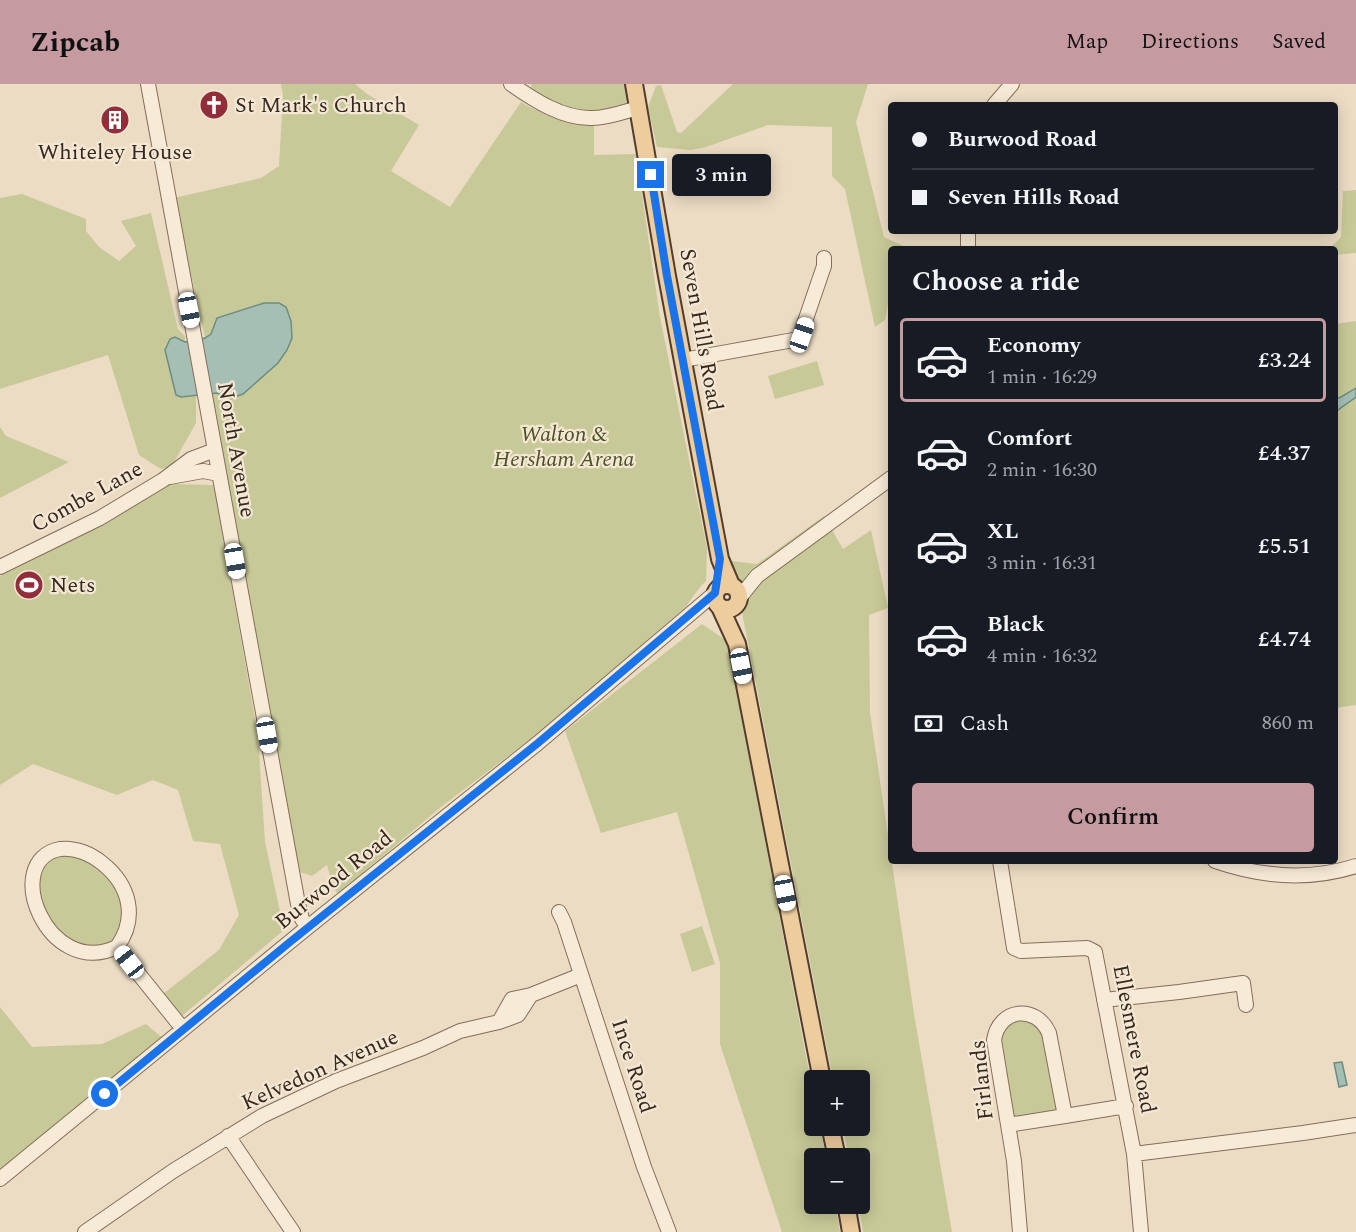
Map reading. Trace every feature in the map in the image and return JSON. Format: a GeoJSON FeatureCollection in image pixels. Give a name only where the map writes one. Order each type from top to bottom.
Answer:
{"type":"FeatureCollection","features":[{"type":"Feature","properties":{"kind":"main road","name":"Seven Hills Road"},"geometry":{"type":"LineString","coordinates":[[634,84],[726,596]]}},
{"type":"Feature","properties":{"kind":"main road"},"geometry":{"type":"LineString","coordinates":[[726,596],[820,1070]]}},
{"type":"Feature","properties":{"kind":"main road"},"geometry":{"type":"LineString","coordinates":[[848,1214],[851,1232]]}},
{"type":"Feature","properties":{"kind":"street","name":"North Avenue"},"geometry":{"type":"LineString","coordinates":[[148,84],[298,904],[302,918],[308,927]]}},
{"type":"Feature","properties":{"kind":"street"},"geometry":{"type":"LineString","coordinates":[[511,84],[555,110],[585,118],[604,117],[638,108]]}},
{"type":"Feature","properties":{"kind":"street"},"geometry":{"type":"LineString","coordinates":[[997,102],[1012,84]]}},
{"type":"Feature","properties":{"kind":"street"},"geometry":{"type":"LineString","coordinates":[[683,360],[799,339],[824,266],[824,258]]}},
{"type":"Feature","properties":{"kind":"street","name":"Combe Lane"},"geometry":{"type":"LineString","coordinates":[[0,567],[100,518],[162,480],[191,459],[215,450]]}},
{"type":"Feature","properties":{"kind":"street","name":"Combe Lane"},"geometry":{"type":"LineString","coordinates":[[162,480],[203,471],[219,474]]}},
{"type":"Feature","properties":{"kind":"street","name":"Burwood Road"},"geometry":{"type":"LineString","coordinates":[[1,1176],[538,743],[693,612],[726,596],[758,576],[888,480]]}},
{"type":"Feature","properties":{"kind":"street"},"geometry":{"type":"LineString","coordinates":[[62,849],[79,851],[96,858],[114,875],[126,896],[130,915],[127,931],[117,947],[100,953],[82,952],[64,944],[47,930],[38,916],[30,892],[31,877],[41,859],[53,851],[62,849]]}},
{"type":"Feature","properties":{"kind":"street","name":"Ellesmere Road"},"geometry":{"type":"LineString","coordinates":[[1000,864],[1014,948],[1021,951],[1091,949],[1095,952],[1134,1154],[1141,1232]]}},
{"type":"Feature","properties":{"kind":"street"},"geometry":{"type":"LineString","coordinates":[[1225,864],[1275,876],[1319,875],[1356,866]]}},
{"type":"Feature","properties":{"kind":"street","name":"Ince Road"},"geometry":{"type":"LineString","coordinates":[[558,912],[564,922],[644,1167],[669,1232]]}},
{"type":"Feature","properties":{"kind":"street"},"geometry":{"type":"LineString","coordinates":[[117,947],[183,1029]]}},
{"type":"Feature","properties":{"kind":"street","name":"Kelvedon Avenue"},"geometry":{"type":"LineString","coordinates":[[85,1232],[173,1171],[276,1108],[460,1031],[518,1015],[531,995],[581,975]]}},
{"type":"Feature","properties":{"kind":"street"},"geometry":{"type":"LineString","coordinates":[[1104,1000],[1243,983],[1246,1005]]}},
{"type":"Feature","properties":{"kind":"street","name":"Firlands"},"geometry":{"type":"LineString","coordinates":[[1020,1232],[1014,1161],[994,1040],[997,1028],[1006,1017],[1026,1013],[1035,1015],[1046,1026],[1065,1116]]}},
{"type":"Feature","properties":{"kind":"street"},"geometry":{"type":"LineString","coordinates":[[1008,1125],[1126,1106]]}},
{"type":"Feature","properties":{"kind":"street"},"geometry":{"type":"LineString","coordinates":[[1134,1154],[1356,1125]]}},
{"type":"Feature","properties":{"kind":"street"},"geometry":{"type":"LineString","coordinates":[[228,1136],[293,1232]]}},
{"type":"Feature","properties":{"kind":"green space","name":"Walton & Hersham Arena"},"geometry":{"type":"Polygon","coordinates":[[[281,84],[355,84],[367,94],[419,125],[391,171],[450,207],[521,102],[556,118],[594,125],[594,155],[636,154],[660,317],[707,548],[706,581],[687,606],[545,728],[441,807],[338,894],[333,887],[327,865],[312,876],[297,871],[214,408],[213,394],[243,394],[249,387],[292,329],[290,314],[213,327],[211,334],[205,338],[174,198],[261,178],[279,166],[283,96],[281,84]]]}},
{"type":"Feature","properties":{"kind":"green space"},"geometry":{"type":"Polygon","coordinates":[[[532,84],[624,84],[628,104],[596,113],[575,111],[529,91],[532,84]]]}},
{"type":"Feature","properties":{"kind":"green space"},"geometry":{"type":"Polygon","coordinates":[[[733,84],[868,84],[856,122],[884,237],[904,246],[888,246],[888,304],[885,320],[875,327],[845,189],[832,176],[832,127],[768,125],[691,150],[657,147],[648,107],[656,86],[661,85],[677,132],[681,133],[733,84]]]}},
{"type":"Feature","properties":{"kind":"green space"},"geometry":{"type":"Polygon","coordinates":[[[1356,190],[1356,253],[1338,255],[1338,246],[1332,246],[1341,237],[1343,191],[1356,190]]]}},
{"type":"Feature","properties":{"kind":"green space"},"geometry":{"type":"Polygon","coordinates":[[[22,194],[86,219],[86,231],[99,247],[119,261],[136,246],[121,221],[151,213],[178,329],[185,336],[185,342],[175,337],[170,339],[165,350],[176,395],[196,396],[196,423],[172,466],[161,469],[139,455],[108,355],[0,389],[0,198],[22,194]]]}},
{"type":"Feature","properties":{"kind":"green space"},"geometry":{"type":"Polygon","coordinates":[[[1356,321],[1356,705],[1338,708],[1338,324],[1356,321]]]}},
{"type":"Feature","properties":{"kind":"green space"},"geometry":{"type":"Polygon","coordinates":[[[817,361],[824,385],[775,399],[768,376],[817,361]]]}},
{"type":"Feature","properties":{"kind":"green space"},"geometry":{"type":"Polygon","coordinates":[[[0,427],[6,436],[69,462],[0,498],[0,427]]]}},
{"type":"Feature","properties":{"kind":"green space"},"geometry":{"type":"Polygon","coordinates":[[[167,484],[214,485],[258,736],[265,842],[284,930],[182,1016],[163,994],[219,950],[239,915],[220,844],[193,841],[178,790],[153,780],[117,795],[33,764],[0,785],[0,576],[167,484]]]}},
{"type":"Feature","properties":{"kind":"green space"},"geometry":{"type":"Polygon","coordinates":[[[824,516],[843,549],[871,530],[888,608],[869,615],[870,712],[888,836],[888,864],[892,864],[914,1014],[952,1232],[863,1232],[860,1214],[870,1214],[870,1148],[847,1148],[844,1136],[870,1136],[870,1070],[831,1070],[732,561],[757,564],[824,516]]]}},
{"type":"Feature","properties":{"kind":"green space"},"geometry":{"type":"Polygon","coordinates":[[[702,624],[727,641],[809,1070],[804,1070],[804,1136],[822,1136],[824,1148],[804,1148],[804,1214],[837,1214],[840,1232],[782,1232],[720,1044],[720,963],[677,812],[601,833],[565,731],[702,624]]]}},
{"type":"Feature","properties":{"kind":"green space"},"geometry":{"type":"Polygon","coordinates":[[[75,853],[108,873],[123,899],[123,929],[111,944],[102,948],[70,941],[41,912],[38,870],[50,856],[75,853]]]}},
{"type":"Feature","properties":{"kind":"green space"},"geometry":{"type":"Polygon","coordinates":[[[702,926],[715,964],[692,972],[680,934],[702,926]]]}},
{"type":"Feature","properties":{"kind":"green space"},"geometry":{"type":"Polygon","coordinates":[[[0,1007],[32,1047],[102,1044],[146,1024],[164,1039],[0,1173],[0,1007]]]}},
{"type":"Feature","properties":{"kind":"green space"},"geometry":{"type":"Polygon","coordinates":[[[1006,1017],[1041,1020],[1065,1116],[1008,1125],[995,1033],[1006,1017]]]}},
{"type":"Feature","properties":{"kind":"shaded area"},"geometry":{"type":"Polygon","coordinates":[[[264,303],[279,303],[286,307],[291,321],[292,338],[278,363],[243,394],[229,399],[217,393],[181,397],[176,395],[165,350],[170,339],[175,337],[185,342],[205,338],[211,334],[217,318],[264,303]]]}},
{"type":"Feature","properties":{"kind":"shaded area"},"geometry":{"type":"Polygon","coordinates":[[[1356,388],[1356,397],[1338,410],[1338,398],[1356,388]]]}},
{"type":"Feature","properties":{"kind":"shaded area"},"geometry":{"type":"Polygon","coordinates":[[[1342,1062],[1347,1085],[1339,1087],[1334,1063],[1342,1062]]]}},
{"type":"Feature","properties":{"kind":"place","name":"St Mark's Church"},"geometry":{"type":"Point","coordinates":[214,105]}},
{"type":"Feature","properties":{"kind":"place","name":"Whiteley House"},"geometry":{"type":"Point","coordinates":[115,120]}},
{"type":"Feature","properties":{"kind":"place","name":"Nets"},"geometry":{"type":"Point","coordinates":[29,585]}},
{"type":"Feature","properties":{"kind":"route"},"geometry":{"type":"LineString","coordinates":[[105,1094],[538,743],[715,593],[720,559],[667,276],[651,175]]}}]}
